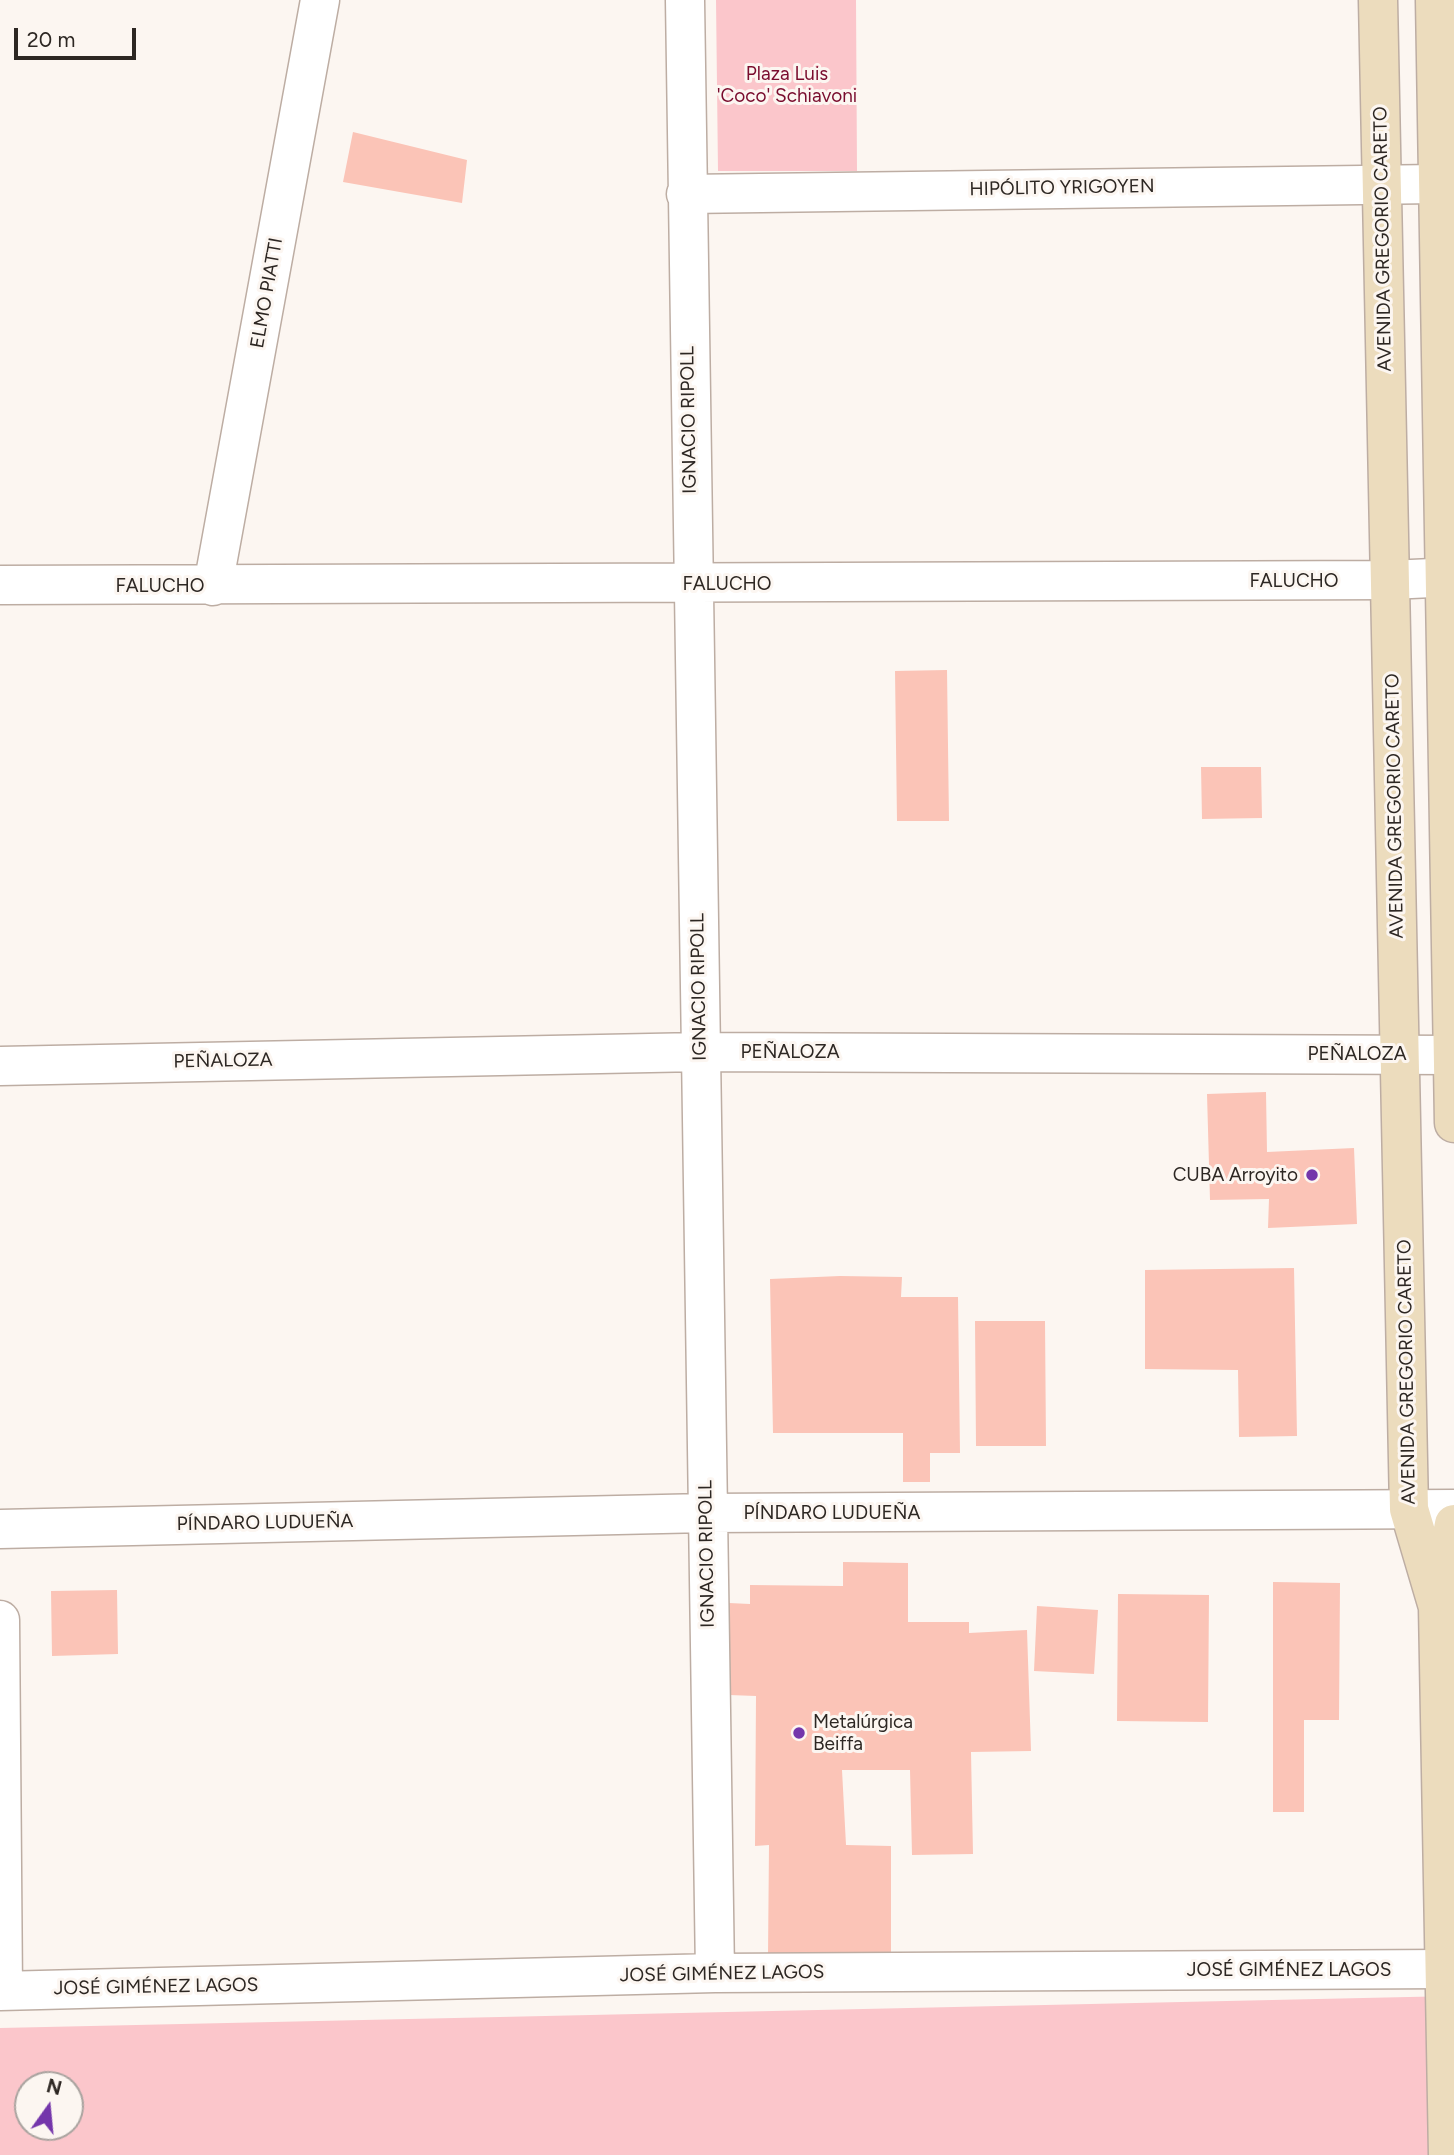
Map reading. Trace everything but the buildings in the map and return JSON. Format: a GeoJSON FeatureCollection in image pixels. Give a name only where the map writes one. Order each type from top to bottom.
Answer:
{"type":"FeatureCollection","features":[{"type":"Feature","properties":{"kind":"main road","name":"AVENIDA GREGORIO CARETO"},"geometry":{"type":"LineString","coordinates":[[1378,0],[1409,1509],[1438,1607],[1449,1814],[1445,1969],[1448,2155]]}},
{"type":"Feature","properties":{"kind":"main road"},"geometry":{"type":"LineString","coordinates":[[1435,0],[1437,184],[1451,577],[1454,1123]]}},
{"type":"Feature","properties":{"kind":"main road","name":"AVENIDA GREGORIO CARETO"},"geometry":{"type":"LineString","coordinates":[[1438,1607],[1454,1524]]}},
{"type":"Feature","properties":{"kind":"street","name":"ELMO PIATTI"},"geometry":{"type":"LineString","coordinates":[[213,586],[320,0]]}},
{"type":"Feature","properties":{"kind":"street","name":"IGNACIO RIPOLL"},"geometry":{"type":"LineString","coordinates":[[685,0],[715,1973]]}},
{"type":"Feature","properties":{"kind":"street","name":"HIPÓLITO YRIGOYEN"},"geometry":{"type":"LineString","coordinates":[[686,194],[1437,184]]}},
{"type":"Feature","properties":{"kind":"street","name":"FALUCHO"},"geometry":{"type":"LineString","coordinates":[[0,585],[692,584],[1390,580],[1451,577]]}},
{"type":"Feature","properties":{"kind":"street","name":"PEÑALOZA"},"geometry":{"type":"LineString","coordinates":[[0,1066],[700,1052],[1454,1055]]}},
{"type":"Feature","properties":{"kind":"street","name":"PÍNDARO LUDUEÑA"},"geometry":{"type":"LineString","coordinates":[[0,1530],[706,1513],[1454,1508]]}},
{"type":"Feature","properties":{"kind":"street"},"geometry":{"type":"LineString","coordinates":[[0,1620],[2,1991]]}},
{"type":"Feature","properties":{"kind":"street","name":"JOSÉ GIMÉNEZ LAGOS"},"geometry":{"type":"LineString","coordinates":[[2,1991],[715,1973],[1445,1969]]}},
{"type":"Feature","properties":{"kind":"green space","name":"Plaza Luis 'Coco' Schiavoni"},"geometry":{"type":"Polygon","coordinates":[[[716,0],[856,0],[857,171],[718,171],[716,0]]]}},
{"type":"Feature","properties":{"kind":"green space"},"geometry":{"type":"Polygon","coordinates":[[[1454,1996],[1454,2155],[0,2155],[0,2028],[1454,1996]]]}},
{"type":"Feature","properties":{"kind":"place","name":"CUBA Arroyito"},"geometry":{"type":"Point","coordinates":[1312,1175]}},
{"type":"Feature","properties":{"kind":"place","name":"Metalúrgica Beiffa"},"geometry":{"type":"Point","coordinates":[799,1733]}}]}
